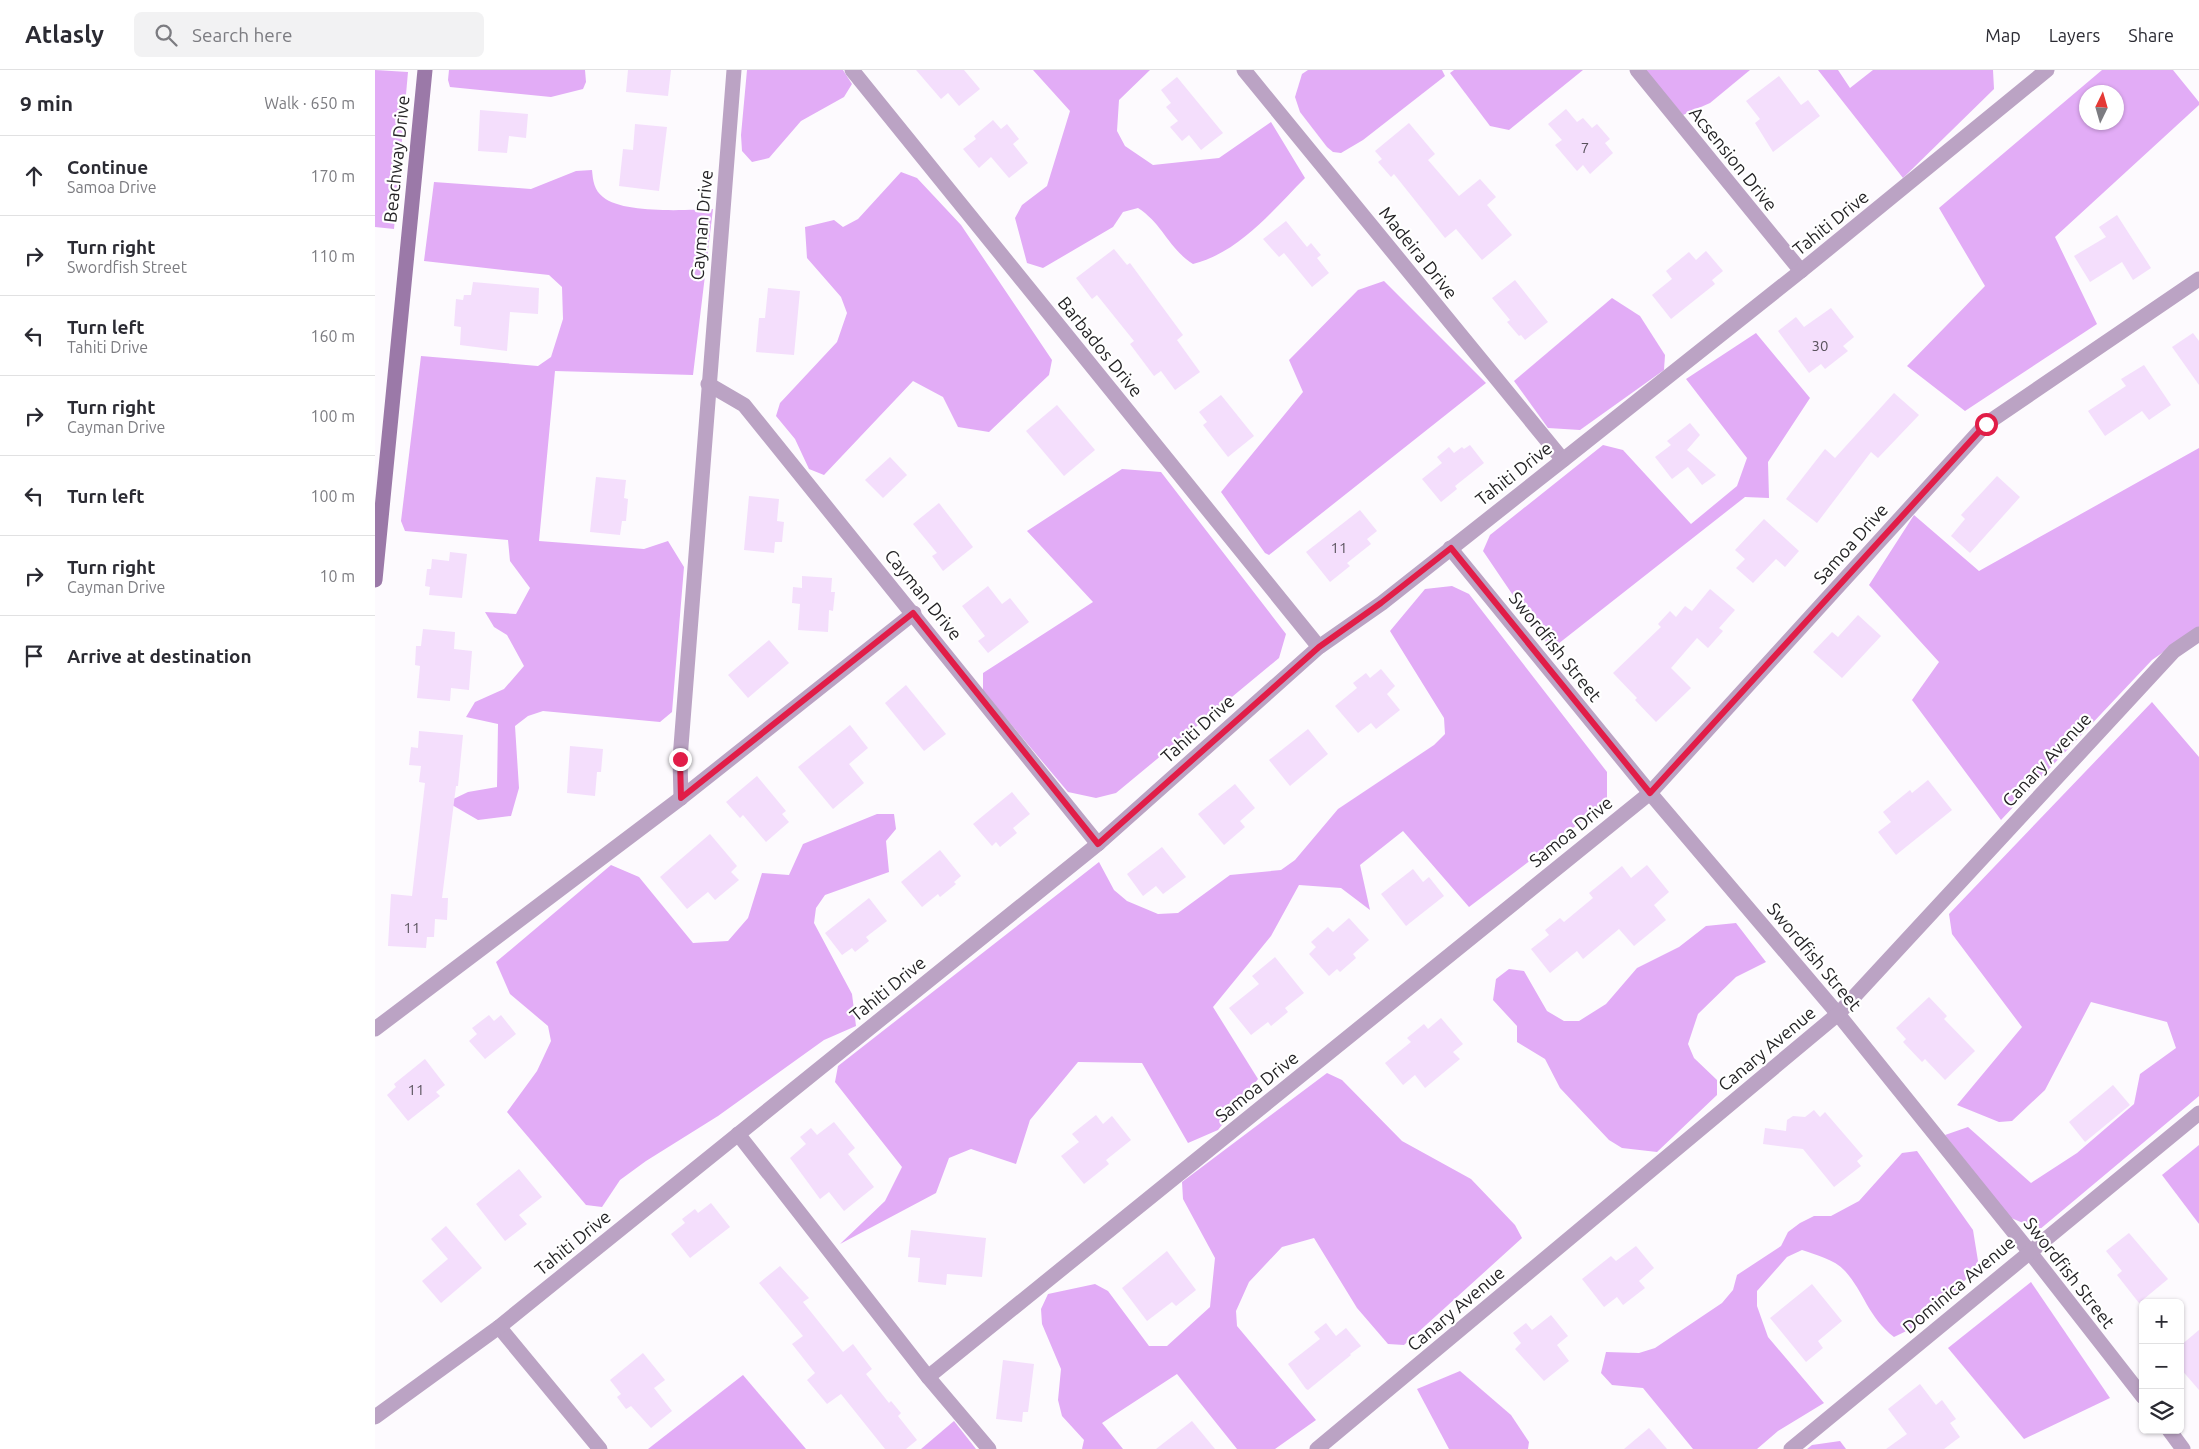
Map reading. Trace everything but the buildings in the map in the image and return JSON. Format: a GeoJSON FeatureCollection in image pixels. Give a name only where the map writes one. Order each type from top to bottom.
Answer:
{"type":"FeatureCollection","features":[{"type":"Feature","properties":{"kind":"street","name":"Beachway Drive"},"geometry":{"type":"LineString","coordinates":[[375,571],[425,70]]}},
{"type":"Feature","properties":{"kind":"street","name":"Cayman Drive"},"geometry":{"type":"LineString","coordinates":[[681,798],[680,759],[734,70]]}},
{"type":"Feature","properties":{"kind":"street","name":"Barbados Drive"},"geometry":{"type":"LineString","coordinates":[[852,70],[1319,647]]}},
{"type":"Feature","properties":{"kind":"street","name":"Madeira Drive"},"geometry":{"type":"LineString","coordinates":[[1244,70],[1563,460]]}},
{"type":"Feature","properties":{"kind":"street","name":"Acsension Drive"},"geometry":{"type":"LineString","coordinates":[[1637,70],[1801,271]]}},
{"type":"Feature","properties":{"kind":"street","name":"Tahiti Drive"},"geometry":{"type":"LineString","coordinates":[[375,1417],[499,1327],[1098,844],[1319,647],[1381,603],[1801,271],[2036,73]]}},
{"type":"Feature","properties":{"kind":"street","name":"Samoa Drive"},"geometry":{"type":"LineString","coordinates":[[928,1377],[1650,793],[1986,424],[2199,279]]}},
{"type":"Feature","properties":{"kind":"street","name":"Cayman Drive"},"geometry":{"type":"LineString","coordinates":[[708,384],[744,404],[1098,844]]}},
{"type":"Feature","properties":{"kind":"street","name":"Swordfish Street"},"geometry":{"type":"LineString","coordinates":[[1451,548],[1650,793],[1838,1014],[2029,1251],[2139,1392]]}},
{"type":"Feature","properties":{"kind":"street"},"geometry":{"type":"LineString","coordinates":[[375,1029],[681,798],[913,613]]}},
{"type":"Feature","properties":{"kind":"street","name":"Canary Avenue"},"geometry":{"type":"LineString","coordinates":[[1317,1449],[1838,1014],[2174,650],[2199,634]]}},
{"type":"Feature","properties":{"kind":"street","name":"Dominica Avenue"},"geometry":{"type":"LineString","coordinates":[[1791,1449],[2029,1251],[2199,1113]]}},
{"type":"Feature","properties":{"kind":"street"},"geometry":{"type":"LineString","coordinates":[[738,1134],[928,1377],[989,1449]]}},
{"type":"Feature","properties":{"kind":"street"},"geometry":{"type":"LineString","coordinates":[[499,1327],[599,1449]]}},
{"type":"Feature","properties":{"kind":"street"},"geometry":{"type":"LineString","coordinates":[[2172,1434],[2183,1449]]}},
{"type":"Feature","properties":{"kind":"shaded area"},"geometry":{"type":"Polygon","coordinates":[[[375,70],[408,72],[394,229],[375,227],[375,70]]]}},
{"type":"Feature","properties":{"kind":"shaded area"},"geometry":{"type":"Polygon","coordinates":[[[449,70],[585,70],[586,82],[583,89],[551,97],[450,87],[448,80],[449,70]]]}},
{"type":"Feature","properties":{"kind":"shaded area"},"geometry":{"type":"Polygon","coordinates":[[[747,70],[843,70],[852,84],[844,97],[801,121],[769,158],[752,162],[742,151],[741,135],[747,70]]]}},
{"type":"Feature","properties":{"kind":"shaded area"},"geometry":{"type":"Polygon","coordinates":[[[1033,70],[1150,70],[1119,100],[1117,131],[1125,146],[1153,165],[1219,158],[1271,122],[1305,178],[1267,217],[1240,240],[1226,250],[1193,264],[1177,251],[1154,221],[1138,208],[1123,212],[1113,227],[1043,268],[1027,263],[1015,218],[1022,205],[1047,186],[1070,111],[1033,70]]]}},
{"type":"Feature","properties":{"kind":"shaded area"},"geometry":{"type":"Polygon","coordinates":[[[1308,70],[1442,70],[1445,76],[1363,140],[1341,153],[1333,152],[1327,147],[1300,112],[1295,97],[1302,74],[1308,70]]]}},
{"type":"Feature","properties":{"kind":"shaded area"},"geometry":{"type":"Polygon","coordinates":[[[1454,70],[1583,70],[1509,130],[1490,126],[1450,73],[1454,70]]]}},
{"type":"Feature","properties":{"kind":"shaded area"},"geometry":{"type":"Polygon","coordinates":[[[1645,70],[1750,70],[1710,103],[1683,115],[1645,70]]]}},
{"type":"Feature","properties":{"kind":"shaded area"},"geometry":{"type":"Polygon","coordinates":[[[1818,70],[1838,70],[1850,88],[1873,70],[1993,70],[1994,89],[1903,178],[1818,70]]]}},
{"type":"Feature","properties":{"kind":"shaded area"},"geometry":{"type":"Polygon","coordinates":[[[2102,70],[2173,70],[2199,102],[2199,105],[2055,237],[2097,324],[1965,411],[1907,366],[1985,286],[1939,208],[2079,89],[2079,130],[2124,130],[2124,85],[2084,85],[2102,70]]]}},
{"type":"Feature","properties":{"kind":"shaded area"},"geometry":{"type":"Polygon","coordinates":[[[592,170],[596,188],[603,197],[612,202],[640,209],[713,209],[693,375],[555,371],[539,541],[644,549],[668,541],[684,567],[672,712],[660,722],[543,711],[528,716],[515,726],[519,788],[511,816],[478,820],[447,802],[468,792],[497,787],[498,724],[466,717],[475,702],[504,689],[524,666],[507,635],[494,627],[485,612],[516,614],[530,588],[510,561],[508,540],[405,531],[401,521],[421,356],[538,366],[551,357],[563,319],[562,287],[549,275],[424,261],[434,182],[531,189],[576,171],[592,170]]]}},
{"type":"Feature","properties":{"kind":"shaded area"},"geometry":{"type":"Polygon","coordinates":[[[901,172],[917,178],[961,225],[1052,360],[1049,375],[989,432],[958,427],[943,397],[913,381],[824,475],[809,469],[795,439],[776,416],[780,403],[837,342],[847,313],[841,297],[807,258],[805,227],[834,220],[843,227],[858,219],[901,172]]]}},
{"type":"Feature","properties":{"kind":"shaded area"},"geometry":{"type":"Polygon","coordinates":[[[1384,281],[1486,383],[1269,555],[1265,553],[1221,492],[1303,392],[1289,360],[1358,290],[1384,281]]]}},
{"type":"Feature","properties":{"kind":"shaded area"},"geometry":{"type":"Polygon","coordinates":[[[1612,298],[1640,316],[1665,355],[1664,370],[1580,430],[1548,428],[1514,381],[1612,298]]]}},
{"type":"Feature","properties":{"kind":"shaded area"},"geometry":{"type":"Polygon","coordinates":[[[1756,333],[1810,398],[1768,462],[1769,498],[1745,497],[1558,644],[1544,641],[1483,551],[1490,535],[1603,445],[1623,450],[1691,524],[1737,486],[1747,458],[1686,379],[1756,333]]]}},
{"type":"Feature","properties":{"kind":"shaded area"},"geometry":{"type":"Polygon","coordinates":[[[2199,448],[2199,627],[2152,660],[2001,820],[1912,700],[1939,662],[1869,585],[1914,515],[1979,571],[2199,448]]]}},
{"type":"Feature","properties":{"kind":"shaded area"},"geometry":{"type":"Polygon","coordinates":[[[1122,469],[1161,472],[1286,634],[1279,658],[1116,793],[1096,798],[1068,792],[983,691],[983,673],[1093,602],[1027,531],[1122,469]]]}},
{"type":"Feature","properties":{"kind":"shaded area"},"geometry":{"type":"Polygon","coordinates":[[[1452,586],[1469,594],[1607,772],[1607,802],[1469,907],[1403,831],[1360,865],[1370,910],[1341,888],[1299,885],[1271,936],[1213,1007],[1258,1079],[1218,1130],[1188,1143],[1142,1063],[1078,1062],[1030,1120],[1016,1164],[971,1149],[949,1158],[936,1193],[840,1244],[885,1201],[902,1167],[835,1082],[838,1066],[1099,862],[1114,890],[1127,901],[1158,914],[1178,913],[1230,875],[1281,870],[1295,860],[1338,809],[1434,745],[1445,734],[1444,718],[1390,631],[1425,589],[1452,586]]]}},
{"type":"Feature","properties":{"kind":"shaded area"},"geometry":{"type":"Polygon","coordinates":[[[2152,702],[2199,757],[2199,1096],[2039,1230],[2009,1217],[1945,1135],[1968,1127],[2031,1183],[2077,1153],[2134,1104],[2140,1074],[2176,1048],[2167,1022],[2091,1002],[2045,1090],[2012,1121],[1999,1122],[1957,1105],[2022,1027],[1952,934],[1949,914],[2152,702]]]}},
{"type":"Feature","properties":{"kind":"shaded area"},"geometry":{"type":"Polygon","coordinates":[[[877,814],[894,814],[896,829],[886,841],[889,872],[825,895],[816,908],[814,923],[852,994],[856,1026],[824,1040],[718,1116],[646,1161],[620,1180],[602,1207],[586,1205],[507,1112],[537,1071],[551,1041],[548,1026],[510,994],[496,962],[611,865],[639,877],[693,943],[728,941],[748,918],[762,873],[789,875],[803,844],[877,814]]]}},
{"type":"Feature","properties":{"kind":"shaded area"},"geometry":{"type":"Polygon","coordinates":[[[1736,923],[1766,962],[1736,977],[1698,1014],[1688,1044],[1694,1058],[1717,1080],[1717,1095],[1657,1152],[1622,1148],[1609,1140],[1560,1088],[1545,1059],[1517,1042],[1517,1026],[1493,1000],[1496,979],[1509,969],[1524,971],[1547,1011],[1564,1021],[1579,1021],[1606,1004],[1637,968],[1679,947],[1706,926],[1736,923]]]}},
{"type":"Feature","properties":{"kind":"shaded area"},"geometry":{"type":"Polygon","coordinates":[[[1327,1073],[1342,1080],[1402,1141],[1471,1179],[1515,1225],[1522,1238],[1404,1345],[1388,1344],[1357,1308],[1314,1238],[1282,1247],[1249,1282],[1236,1311],[1237,1326],[1316,1420],[1275,1449],[1237,1449],[1177,1374],[1102,1423],[1123,1449],[1082,1449],[1084,1440],[1062,1416],[1058,1400],[1061,1369],[1042,1324],[1041,1309],[1048,1294],[1095,1284],[1108,1291],[1149,1346],[1167,1346],[1210,1307],[1215,1258],[1183,1199],[1182,1182],[1327,1073]]]}},
{"type":"Feature","properties":{"kind":"shaded area"},"geometry":{"type":"Polygon","coordinates":[[[2199,1145],[2199,1224],[2162,1175],[2199,1145]]]}},
{"type":"Feature","properties":{"kind":"shaded area"},"geometry":{"type":"Polygon","coordinates":[[[1917,1151],[1973,1230],[1978,1261],[1970,1275],[1925,1322],[1894,1337],[1878,1321],[1857,1287],[1841,1267],[1830,1260],[1802,1250],[1787,1257],[1757,1291],[1757,1306],[1768,1337],[1824,1403],[1778,1431],[1757,1449],[1693,1449],[1643,1388],[1612,1385],[1601,1373],[1606,1352],[1639,1353],[1655,1348],[1722,1303],[1733,1290],[1737,1275],[1781,1246],[1788,1232],[1814,1216],[1831,1216],[1859,1201],[1902,1153],[1917,1151]]]}},
{"type":"Feature","properties":{"kind":"shaded area"},"geometry":{"type":"Polygon","coordinates":[[[2031,1282],[2110,1398],[2024,1439],[1948,1348],[2031,1282]]]}},
{"type":"Feature","properties":{"kind":"shaded area"},"geometry":{"type":"Polygon","coordinates":[[[1460,1371],[1511,1415],[1529,1442],[1528,1449],[1449,1449],[1417,1389],[1460,1371]]]}},
{"type":"Feature","properties":{"kind":"shaded area"},"geometry":{"type":"Polygon","coordinates":[[[743,1375],[806,1449],[648,1449],[743,1375]]]}},
{"type":"Feature","properties":{"kind":"shaded area"},"geometry":{"type":"Polygon","coordinates":[[[954,1421],[976,1449],[921,1449],[954,1421]]]}},
{"type":"Feature","properties":{"kind":"shaded area"},"geometry":{"type":"Polygon","coordinates":[[[1840,1441],[1846,1449],[1807,1449],[1812,1445],[1840,1441]]]}},
{"type":"Feature","properties":{"kind":"route"},"geometry":{"type":"LineString","coordinates":[[680,759],[681,798],[913,613],[1098,844],[1319,647],[1381,603],[1451,548],[1650,793],[1986,424]]}}]}
